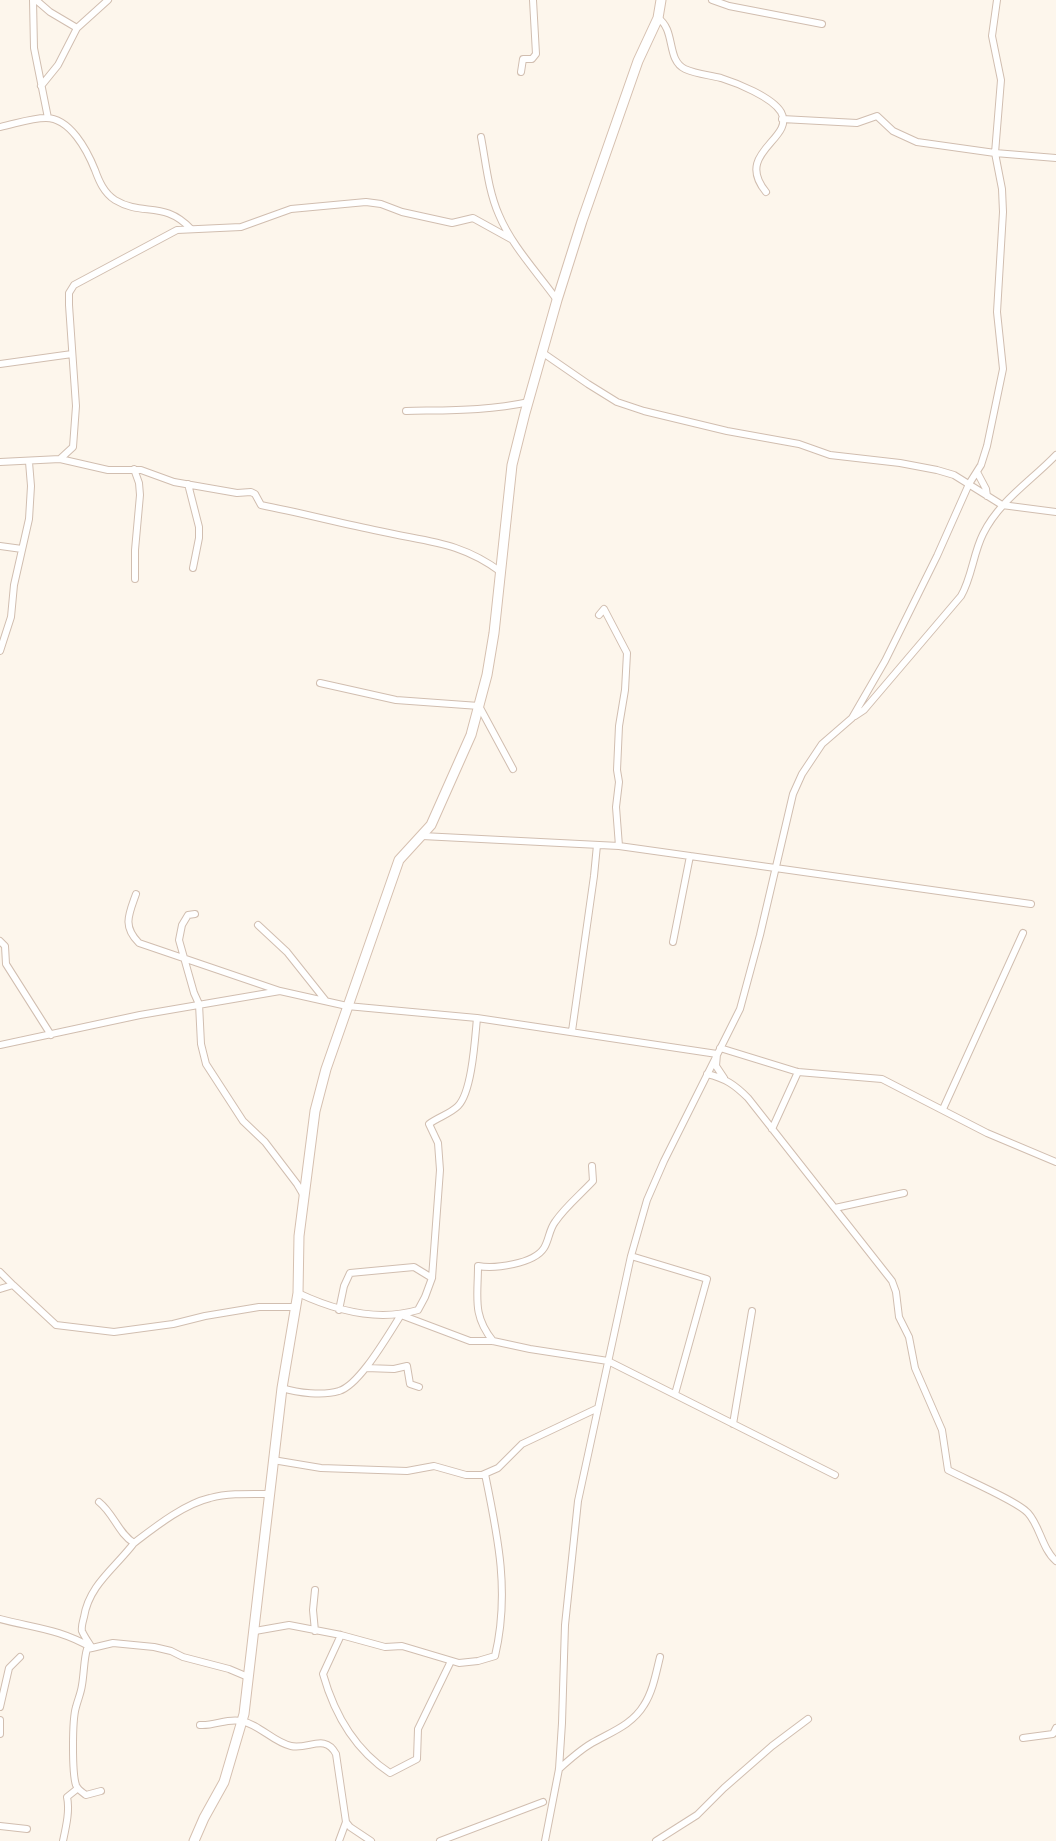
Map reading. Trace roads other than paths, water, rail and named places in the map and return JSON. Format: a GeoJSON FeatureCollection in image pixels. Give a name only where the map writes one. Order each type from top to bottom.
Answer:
{"type":"FeatureCollection","features":[{"type":"Feature","properties":{"kind":"main road"},"geometry":{"type":"LineString","coordinates":[[194,1841],[224,1782],[243,1721],[282,1388],[298,1293],[299,1236],[315,1111],[347,1006],[399,860],[431,825],[463,756],[479,706],[494,633],[512,465],[557,300],[638,61],[658,18],[661,0]]}},
{"type":"Feature","properties":{"kind":"street"},"geometry":{"type":"LineString","coordinates":[[34,0],[77,28]]}},
{"type":"Feature","properties":{"kind":"street"},"geometry":{"type":"LineString","coordinates":[[34,0],[34,48],[48,118]]}},
{"type":"Feature","properties":{"kind":"street"},"geometry":{"type":"LineString","coordinates":[[40,86],[58,65],[77,28],[108,0]]}},
{"type":"Feature","properties":{"kind":"street"},"geometry":{"type":"LineString","coordinates":[[520,72],[523,59],[532,59],[536,54],[533,0]]}},
{"type":"Feature","properties":{"kind":"street"},"geometry":{"type":"LineString","coordinates":[[712,0],[729,6],[822,24]]}},
{"type":"Feature","properties":{"kind":"street"},"geometry":{"type":"LineString","coordinates":[[852,718],[885,661],[937,556],[969,484],[981,465],[1003,369],[997,312],[1003,212],[1002,189],[995,153],[1001,80],[992,36],[997,0]]}},
{"type":"Feature","properties":{"kind":"street"},"geometry":{"type":"LineString","coordinates":[[658,18],[667,28],[677,63],[684,69],[723,79],[757,94],[772,102],[781,112],[781,131],[764,147],[760,155],[759,184],[766,192]]}},
{"type":"Feature","properties":{"kind":"street"},"geometry":{"type":"LineString","coordinates":[[782,119],[857,123],[877,116],[893,131],[917,142],[995,153],[1056,158]]}},
{"type":"Feature","properties":{"kind":"street"},"geometry":{"type":"LineString","coordinates":[[0,127],[48,118],[64,125],[76,136],[89,156],[103,188],[112,198],[126,206],[167,212],[181,218],[191,229]]}},
{"type":"Feature","properties":{"kind":"street"},"geometry":{"type":"LineString","coordinates":[[481,137],[491,193],[498,214],[511,238],[557,300]]}},
{"type":"Feature","properties":{"kind":"street"},"geometry":{"type":"LineString","coordinates":[[77,462],[73,447],[76,406],[69,293],[74,285],[169,234],[177,230],[242,227],[291,209],[366,202],[452,223],[473,218],[511,238]]}},
{"type":"Feature","properties":{"kind":"street"},"geometry":{"type":"LineString","coordinates":[[543,353],[617,402],[644,411],[727,431],[799,444],[830,454],[937,470],[954,475],[1002,505],[1056,512]]}},
{"type":"Feature","properties":{"kind":"street"},"geometry":{"type":"LineString","coordinates":[[0,364],[72,354]]}},
{"type":"Feature","properties":{"kind":"street"},"geometry":{"type":"LineString","coordinates":[[406,411],[503,408],[529,402]]}},
{"type":"Feature","properties":{"kind":"street"},"geometry":{"type":"LineString","coordinates":[[60,459],[73,447]]}},
{"type":"Feature","properties":{"kind":"street"},"geometry":{"type":"LineString","coordinates":[[546,1841],[559,1769],[568,1582],[578,1502],[632,1256],[647,1200],[664,1161],[740,1009],[793,794],[802,774],[822,744],[864,710],[961,596],[982,535],[1002,505],[1056,455]]}},
{"type":"Feature","properties":{"kind":"street"},"geometry":{"type":"LineString","coordinates":[[0,462],[60,459],[108,470],[134,469],[174,482],[237,493],[251,492],[255,494],[261,505],[405,537],[453,545],[471,552],[501,572]]}},
{"type":"Feature","properties":{"kind":"street"},"geometry":{"type":"LineString","coordinates":[[0,651],[11,618],[29,519],[31,486],[29,462]]}},
{"type":"Feature","properties":{"kind":"street"},"geometry":{"type":"LineString","coordinates":[[134,469],[140,495],[135,579]]}},
{"type":"Feature","properties":{"kind":"street"},"geometry":{"type":"LineString","coordinates":[[977,472],[987,496]]}},
{"type":"Feature","properties":{"kind":"street"},"geometry":{"type":"LineString","coordinates":[[188,484],[200,538],[193,568]]}},
{"type":"Feature","properties":{"kind":"street"},"geometry":{"type":"LineString","coordinates":[[0,546],[22,549]]}},
{"type":"Feature","properties":{"kind":"street"},"geometry":{"type":"LineString","coordinates":[[599,615],[604,609],[627,653],[617,770],[619,782],[616,807],[619,846]]}},
{"type":"Feature","properties":{"kind":"street"},"geometry":{"type":"LineString","coordinates":[[320,683],[396,700],[479,706],[513,769]]}},
{"type":"Feature","properties":{"kind":"street"},"geometry":{"type":"LineString","coordinates":[[421,836],[619,846],[1031,904]]}},
{"type":"Feature","properties":{"kind":"street"},"geometry":{"type":"LineString","coordinates":[[572,1031],[597,845]]}},
{"type":"Feature","properties":{"kind":"street"},"geometry":{"type":"LineString","coordinates":[[673,942],[690,856]]}},
{"type":"Feature","properties":{"kind":"street"},"geometry":{"type":"LineString","coordinates":[[136,894],[128,918],[128,926],[134,939],[143,945],[280,991],[347,1006],[477,1018],[718,1051],[798,1072],[882,1078],[987,1133],[1056,1162]]}},
{"type":"Feature","properties":{"kind":"street"},"geometry":{"type":"LineString","coordinates":[[195,914],[187,917],[179,940],[199,1004],[202,1051],[208,1070],[243,1121],[265,1142],[304,1196]]}},
{"type":"Feature","properties":{"kind":"street"},"geometry":{"type":"LineString","coordinates":[[258,925],[287,951],[327,1002]]}},
{"type":"Feature","properties":{"kind":"street"},"geometry":{"type":"LineString","coordinates":[[943,1109],[1023,933]]}},
{"type":"Feature","properties":{"kind":"street"},"geometry":{"type":"LineString","coordinates":[[0,941],[4,946],[6,964],[51,1035]]}},
{"type":"Feature","properties":{"kind":"street"},"geometry":{"type":"LineString","coordinates":[[0,1045],[109,1021],[280,991]]}},
{"type":"Feature","properties":{"kind":"street"},"geometry":{"type":"LineString","coordinates":[[298,1293],[339,1310],[366,1314],[401,1315],[418,1310],[432,1278],[440,1170],[438,1143],[429,1124],[461,1102],[470,1074],[477,1018]]}},
{"type":"Feature","properties":{"kind":"street"},"geometry":{"type":"LineString","coordinates":[[718,1051],[716,1066],[724,1078],[748,1098],[892,1281],[896,1292],[899,1317],[909,1337],[915,1368],[942,1430],[948,1470],[1028,1513],[1044,1540],[1048,1552],[1056,1561]]}},
{"type":"Feature","properties":{"kind":"street"},"geometry":{"type":"LineString","coordinates":[[772,1129],[798,1072]]}},
{"type":"Feature","properties":{"kind":"street"},"geometry":{"type":"LineString","coordinates":[[707,1074],[724,1078]]}},
{"type":"Feature","properties":{"kind":"street"},"geometry":{"type":"LineString","coordinates":[[493,1341],[483,1327],[477,1312],[478,1266],[510,1264],[529,1260],[538,1255],[545,1246],[555,1222],[593,1180],[592,1166]]}},
{"type":"Feature","properties":{"kind":"street"},"geometry":{"type":"LineString","coordinates":[[835,1208],[904,1193]]}},
{"type":"Feature","properties":{"kind":"street"},"geometry":{"type":"LineString","coordinates":[[632,1256],[707,1279],[675,1394]]}},
{"type":"Feature","properties":{"kind":"street"},"geometry":{"type":"LineString","coordinates":[[339,1310],[344,1286],[350,1273],[414,1267],[432,1278]]}},
{"type":"Feature","properties":{"kind":"street"},"geometry":{"type":"LineString","coordinates":[[0,1272],[56,1325],[114,1332],[174,1324],[205,1316],[260,1307],[296,1306]]}},
{"type":"Feature","properties":{"kind":"street"},"geometry":{"type":"LineString","coordinates":[[0,1289],[13,1285]]}},
{"type":"Feature","properties":{"kind":"street"},"geometry":{"type":"LineString","coordinates":[[733,1424],[752,1311]]}},
{"type":"Feature","properties":{"kind":"street"},"geometry":{"type":"LineString","coordinates":[[401,1315],[470,1341],[493,1341],[608,1361],[836,1475]]}},
{"type":"Feature","properties":{"kind":"street"},"geometry":{"type":"LineString","coordinates":[[282,1388],[298,1393],[340,1391],[366,1368],[401,1315]]}},
{"type":"Feature","properties":{"kind":"street"},"geometry":{"type":"LineString","coordinates":[[366,1368],[394,1369],[406,1366],[410,1384],[419,1387]]}},
{"type":"Feature","properties":{"kind":"street"},"geometry":{"type":"LineString","coordinates":[[273,1460],[321,1468],[407,1471],[434,1466],[466,1475],[485,1474],[498,1468],[522,1444],[598,1408]]}},
{"type":"Feature","properties":{"kind":"street"},"geometry":{"type":"LineString","coordinates":[[255,1631],[289,1625],[341,1635],[384,1647],[402,1646],[459,1663],[495,1656],[501,1624],[500,1548],[495,1535],[485,1474]]}},
{"type":"Feature","properties":{"kind":"street"},"geometry":{"type":"LineString","coordinates":[[92,1648],[82,1631],[87,1599],[106,1573],[119,1562],[134,1543],[165,1520],[201,1501],[232,1495],[270,1494]]}},
{"type":"Feature","properties":{"kind":"street"},"geometry":{"type":"LineString","coordinates":[[99,1502],[109,1511],[126,1539],[134,1543]]}},
{"type":"Feature","properties":{"kind":"street"},"geometry":{"type":"LineString","coordinates":[[315,1590],[313,1610],[315,1631]]}},
{"type":"Feature","properties":{"kind":"street"},"geometry":{"type":"LineString","coordinates":[[0,1619],[51,1629],[92,1648]]}},
{"type":"Feature","properties":{"kind":"street"},"geometry":{"type":"LineString","coordinates":[[341,1635],[322,1674],[328,1692],[354,1742],[375,1763],[390,1773],[417,1759],[418,1729],[451,1661]]}},
{"type":"Feature","properties":{"kind":"street"},"geometry":{"type":"LineString","coordinates":[[101,1791],[86,1795],[77,1789],[74,1779],[75,1708],[80,1698],[86,1663],[84,1656],[87,1649],[113,1643],[154,1647],[171,1651],[183,1658],[229,1669],[248,1677]]}},
{"type":"Feature","properties":{"kind":"street"},"geometry":{"type":"LineString","coordinates":[[0,1707],[9,1668],[20,1657]]}},
{"type":"Feature","properties":{"kind":"street"},"geometry":{"type":"LineString","coordinates":[[559,1769],[577,1752],[624,1725],[638,1713],[651,1691],[660,1657]]}},
{"type":"Feature","properties":{"kind":"street"},"geometry":{"type":"LineString","coordinates":[[0,1719],[0,1734]]}},
{"type":"Feature","properties":{"kind":"street"},"geometry":{"type":"LineString","coordinates":[[656,1841],[697,1815],[748,1767],[808,1719]]}},
{"type":"Feature","properties":{"kind":"street"},"geometry":{"type":"LineString","coordinates":[[200,1725],[212,1726],[229,1720],[243,1721],[290,1746],[320,1743],[333,1747],[346,1821],[350,1827],[371,1841]]}},
{"type":"Feature","properties":{"kind":"street"},"geometry":{"type":"LineString","coordinates":[[1023,1738],[1053,1734],[1056,1728]]}},
{"type":"Feature","properties":{"kind":"street"},"geometry":{"type":"LineString","coordinates":[[63,1841],[70,1809],[68,1797],[77,1789]]}},
{"type":"Feature","properties":{"kind":"street"},"geometry":{"type":"LineString","coordinates":[[440,1841],[543,1802]]}},
{"type":"Feature","properties":{"kind":"street"},"geometry":{"type":"LineString","coordinates":[[339,1841],[346,1821]]}},
{"type":"Feature","properties":{"kind":"street"},"geometry":{"type":"LineString","coordinates":[[0,1826],[27,1828]]}}]}
